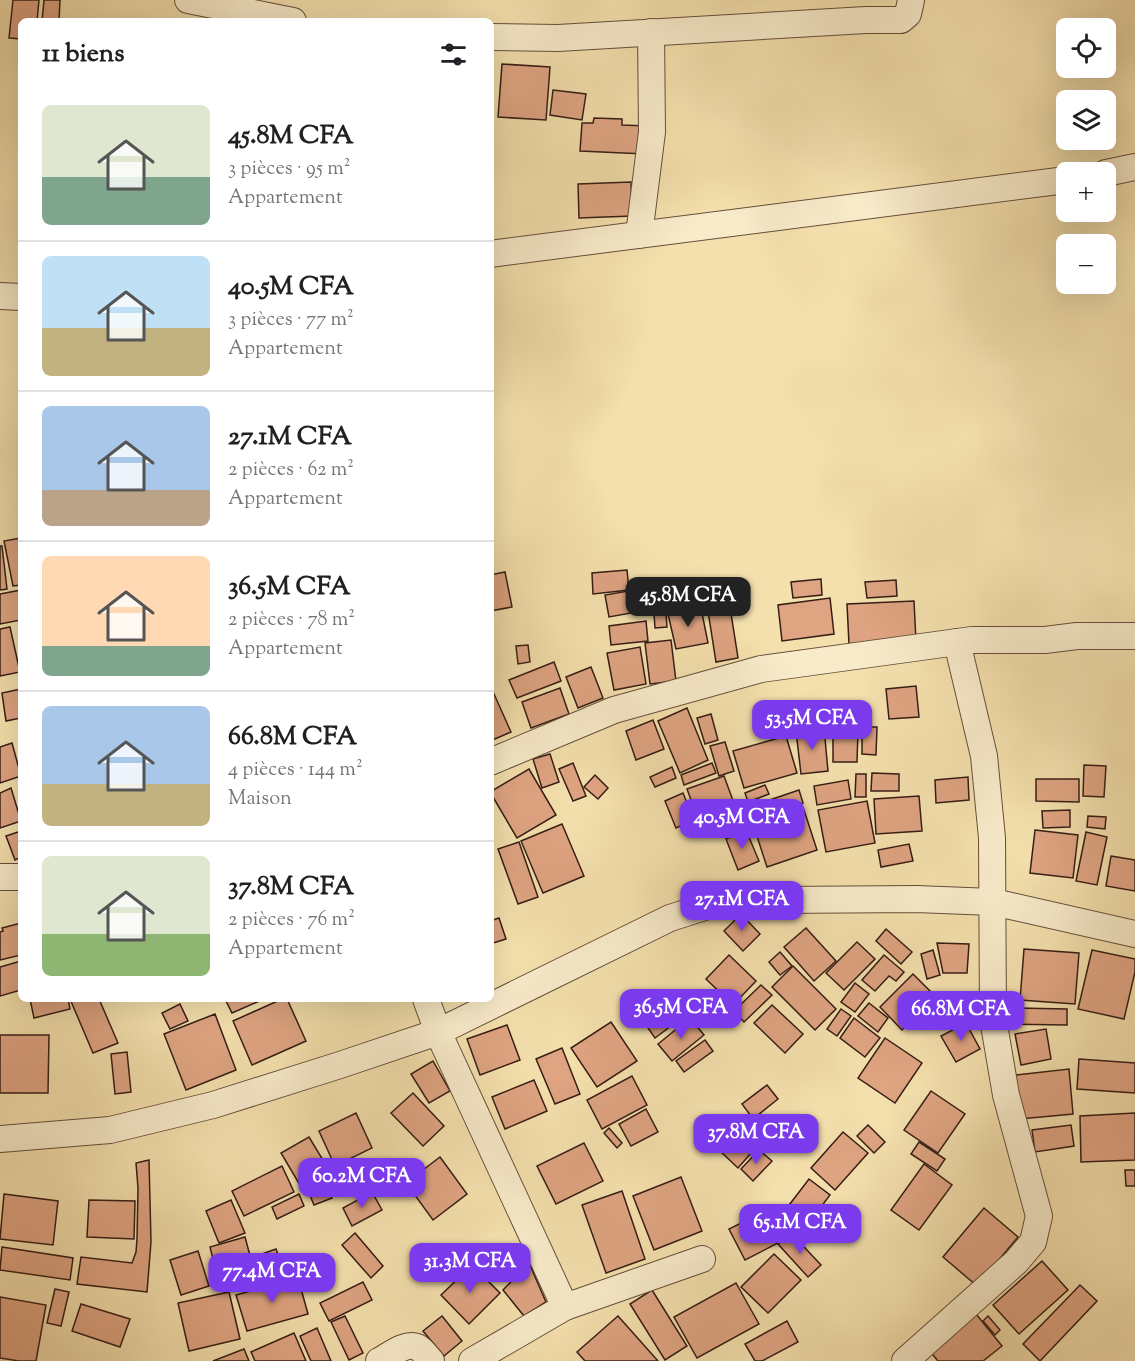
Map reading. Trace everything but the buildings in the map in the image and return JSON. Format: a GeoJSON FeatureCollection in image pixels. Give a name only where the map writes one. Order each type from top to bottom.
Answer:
{"type":"FeatureCollection","features":[{"type":"Feature","properties":{"kind":"street"},"geometry":{"type":"LineString","coordinates":[[188,0],[278,18]]}},
{"type":"Feature","properties":{"kind":"street"},"geometry":{"type":"LineString","coordinates":[[494,37],[558,38],[866,20],[901,20],[908,14],[911,0]]}},
{"type":"Feature","properties":{"kind":"street"},"geometry":{"type":"LineString","coordinates":[[639,235],[652,132],[651,32]]}},
{"type":"Feature","properties":{"kind":"street"},"geometry":{"type":"LineString","coordinates":[[1116,171],[1135,167]]}},
{"type":"Feature","properties":{"kind":"street"},"geometry":{"type":"LineString","coordinates":[[494,253],[1056,181]]}},
{"type":"Feature","properties":{"kind":"street"},"geometry":{"type":"LineString","coordinates":[[0,296],[18,297]]}},
{"type":"Feature","properties":{"kind":"street"},"geometry":{"type":"LineString","coordinates":[[494,760],[614,710],[761,669],[957,642],[1135,636]]}},
{"type":"Feature","properties":{"kind":"street"},"geometry":{"type":"LineString","coordinates":[[905,1361],[1016,1262],[1033,1242],[1039,1216],[1006,1095],[993,1019],[992,838],[984,756],[957,642]]}},
{"type":"Feature","properties":{"kind":"street"},"geometry":{"type":"LineString","coordinates":[[0,877],[18,878]]}},
{"type":"Feature","properties":{"kind":"street"},"geometry":{"type":"LineString","coordinates":[[0,1139],[110,1130],[202,1108],[438,1032],[670,918],[714,904],[778,900],[916,899],[993,902],[1135,934]]}},
{"type":"Feature","properties":{"kind":"street"},"geometry":{"type":"LineString","coordinates":[[427,1002],[438,1032],[565,1307]]}},
{"type":"Feature","properties":{"kind":"street"},"geometry":{"type":"LineString","coordinates":[[472,1361],[565,1307],[702,1259]]}},
{"type":"Feature","properties":{"kind":"street"},"geometry":{"type":"LineString","coordinates":[[379,1361],[410,1346],[418,1347],[431,1361]]}}]}
